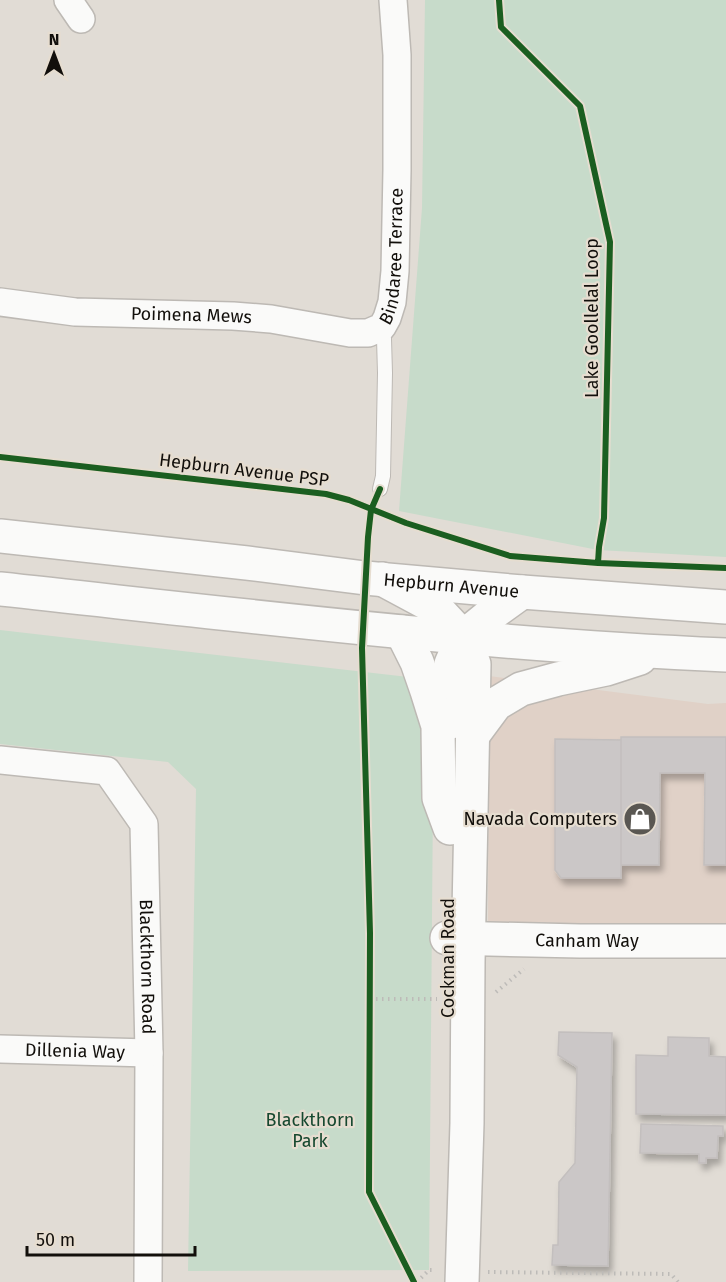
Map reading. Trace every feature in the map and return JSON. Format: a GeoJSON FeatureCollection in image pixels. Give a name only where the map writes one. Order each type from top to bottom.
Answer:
{"type":"FeatureCollection","features":[{"type":"Feature","properties":{"kind":"main road","name":"Hepburn Avenue"},"geometry":{"type":"LineString","coordinates":[[0,536],[235,561],[365,578],[726,607]]}},
{"type":"Feature","properties":{"kind":"main road","name":"Cockman Road"},"geometry":{"type":"LineString","coordinates":[[382,579],[436,608],[463,637],[474,664],[473,735],[458,950]]}},
{"type":"Feature","properties":{"kind":"main road"},"geometry":{"type":"LineString","coordinates":[[0,589],[402,632],[658,652],[726,655]]}},
{"type":"Feature","properties":{"kind":"main road","name":"Cockman Road"},"geometry":{"type":"LineString","coordinates":[[456,1276],[467,1123],[450,828],[451,664],[463,637],[522,592]]}},
{"type":"Feature","properties":{"kind":"main road"},"geometry":{"type":"LineString","coordinates":[[402,632],[417,662],[438,726],[440,798],[450,828]]}},
{"type":"Feature","properties":{"kind":"main road"},"geometry":{"type":"LineString","coordinates":[[473,735],[496,704],[521,689],[606,669],[658,652]]}},
{"type":"Feature","properties":{"kind":"main road","name":"Canham Way"},"geometry":{"type":"LineString","coordinates":[[458,950],[580,941],[726,941]]}},
{"type":"Feature","properties":{"kind":"main road","name":"Canham Way"},"geometry":{"type":"LineString","coordinates":[[458,950],[726,961]]}},
{"type":"Feature","properties":{"kind":"street","name":"Bindaree Terrace"},"geometry":{"type":"LineString","coordinates":[[382,327],[392,302],[394,271],[397,55],[393,0]]}},
{"type":"Feature","properties":{"kind":"street","name":"Poimena Mews"},"geometry":{"type":"LineString","coordinates":[[0,302],[75,312],[262,318],[350,333],[368,333],[382,327]]}},
{"type":"Feature","properties":{"kind":"street","name":"Blackthorn Road"},"geometry":{"type":"LineString","coordinates":[[0,760],[107,771],[144,824],[149,1053],[148,1282]]}},
{"type":"Feature","properties":{"kind":"street","name":"Dillenia Way"},"geometry":{"type":"LineString","coordinates":[[0,1049],[149,1053]]}},
{"type":"Feature","properties":{"kind":"lane","name":"Bindaree Terrace"},"geometry":{"type":"LineString","coordinates":[[380,489],[383,476],[385,373],[382,327]]}},
{"type":"Feature","properties":{"kind":"path"},"geometry":{"type":"LineString","coordinates":[[489,999],[523,969],[535,969]]}},
{"type":"Feature","properties":{"kind":"path"},"geometry":{"type":"LineString","coordinates":[[370,988],[370,1011]]}},
{"type":"Feature","properties":{"kind":"path"},"geometry":{"type":"LineString","coordinates":[[370,999],[437,999]]}},
{"type":"Feature","properties":{"kind":"path"},"geometry":{"type":"LineString","coordinates":[[409,1272],[416,1282],[429,1270],[456,1276],[671,1274],[678,1282]]}},
{"type":"Feature","properties":{"kind":"shaded area"},"geometry":{"type":"Polygon","coordinates":[[[489,676],[708,704],[726,703],[726,930],[488,931],[489,676]]]}},
{"type":"Feature","properties":{"kind":"green space"},"geometry":{"type":"Polygon","coordinates":[[[425,0],[726,0],[726,557],[598,550],[399,511],[422,208],[425,0]]]}},
{"type":"Feature","properties":{"kind":"green space","name":"Blackthorn Park"},"geometry":{"type":"Polygon","coordinates":[[[0,630],[434,680],[429,1270],[188,1271],[196,789],[168,762],[0,744],[0,630]]]}},
{"type":"Feature","properties":{"kind":"building","name":"Navada Computers"},"geometry":{"type":"Polygon","coordinates":[[[621,737],[726,737],[726,865],[704,865],[705,773],[660,773],[659,865],[621,865],[621,737]]]}},
{"type":"Feature","properties":{"kind":"building"},"geometry":{"type":"Polygon","coordinates":[[[555,739],[621,740],[621,878],[561,878],[555,870],[555,739]]]}},
{"type":"Feature","properties":{"kind":"building"},"geometry":{"type":"Polygon","coordinates":[[[559,1032],[612,1033],[608,1266],[552,1265],[553,1245],[558,1245],[559,1182],[575,1163],[577,1067],[558,1055],[559,1032]]]}},
{"type":"Feature","properties":{"kind":"building"},"geometry":{"type":"Polygon","coordinates":[[[668,1037],[709,1038],[709,1056],[726,1057],[726,1115],[636,1114],[636,1055],[668,1056],[668,1037]]]}},
{"type":"Feature","properties":{"kind":"building"},"geometry":{"type":"Polygon","coordinates":[[[641,1124],[723,1126],[723,1136],[718,1136],[717,1158],[706,1158],[706,1163],[699,1163],[699,1154],[640,1153],[641,1124]]]}},
{"type":"Feature","properties":{"kind":"cycle path","name":"Lake Goollelal Loop"},"geometry":{"type":"LineString","coordinates":[[499,0],[501,27],[580,106],[610,242],[604,518],[598,563]]}},
{"type":"Feature","properties":{"kind":"cycle path","name":"Hepburn Avenue PSP"},"geometry":{"type":"LineString","coordinates":[[0,457],[326,494],[349,500],[406,523],[510,556],[598,563],[726,568]]}},
{"type":"Feature","properties":{"kind":"cycle path"},"geometry":{"type":"LineString","coordinates":[[380,489],[371,510],[362,648],[370,933],[369,1192],[414,1282]]}},
{"type":"Feature","properties":{"kind":"place","name":"Navada Computers"},"geometry":{"type":"Point","coordinates":[640,819]}}]}
